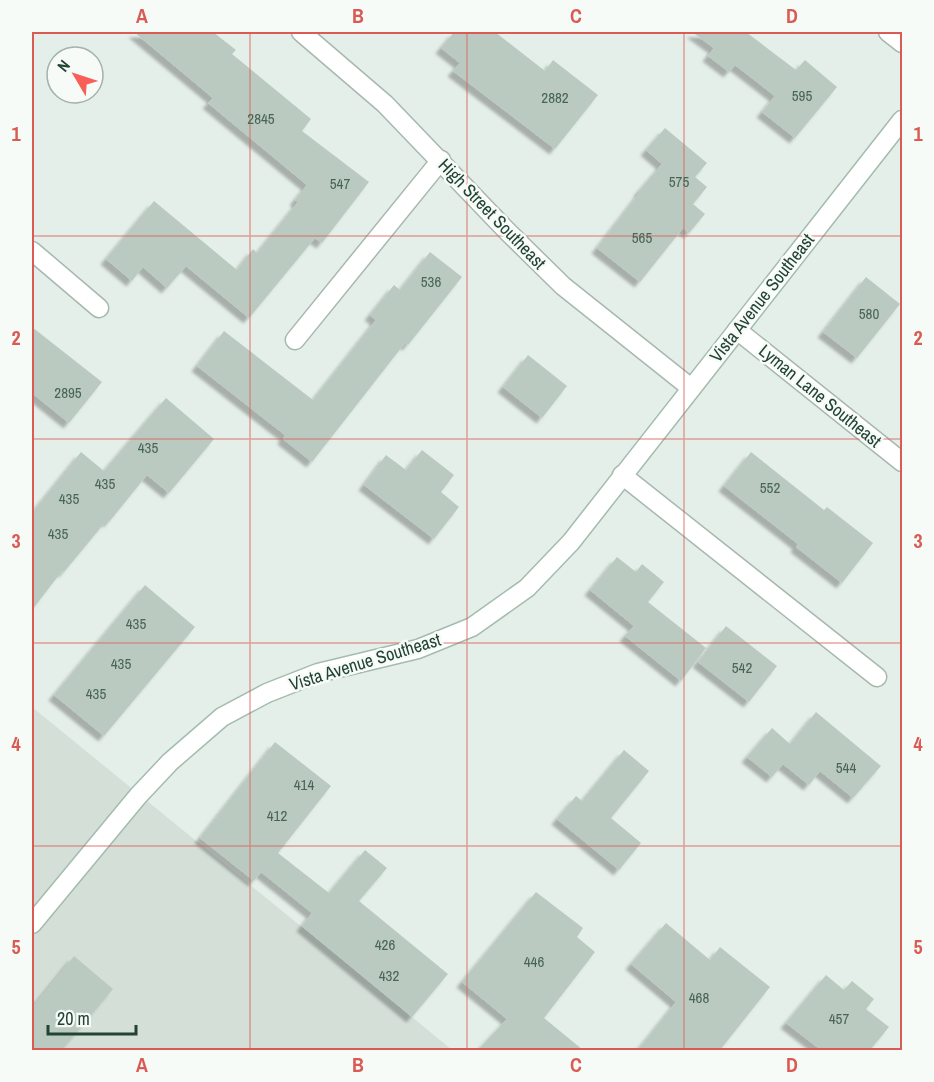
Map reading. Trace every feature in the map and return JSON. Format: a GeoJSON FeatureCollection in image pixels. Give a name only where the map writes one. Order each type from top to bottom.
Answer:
{"type":"FeatureCollection","features":[{"type":"Feature","properties":{"kind":"street","name":"High Street Southeast"},"geometry":{"type":"LineString","coordinates":[[301,32],[385,104],[507,231],[564,286],[691,388]]}},
{"type":"Feature","properties":{"kind":"street"},"geometry":{"type":"LineString","coordinates":[[888,32],[903,43]]}},
{"type":"Feature","properties":{"kind":"street","name":"Vista Avenue Southeast"},"geometry":{"type":"LineString","coordinates":[[32,924],[146,787],[170,762],[222,717],[267,693],[318,673],[418,649],[472,627],[527,588],[571,543],[622,475],[903,120]]}},
{"type":"Feature","properties":{"kind":"street"},"geometry":{"type":"LineString","coordinates":[[295,340],[441,160]]}},
{"type":"Feature","properties":{"kind":"street"},"geometry":{"type":"LineString","coordinates":[[32,251],[99,308]]}},
{"type":"Feature","properties":{"kind":"street","name":"Lyman Lane Southeast"},"geometry":{"type":"LineString","coordinates":[[737,330],[903,462]]}},
{"type":"Feature","properties":{"kind":"street"},"geometry":{"type":"LineString","coordinates":[[622,475],[877,677]]}},
{"type":"Feature","properties":{"kind":"shaded area"},"geometry":{"type":"Polygon","coordinates":[[[32,707],[412,1017],[452,1050],[32,1050],[32,707]]]}},
{"type":"Feature","properties":{"kind":"building"},"geometry":{"type":"Polygon","coordinates":[[[134,32],[213,32],[236,50],[232,54],[311,119],[302,131],[369,182],[322,243],[315,238],[249,318],[186,266],[167,288],[143,267],[132,281],[106,259],[154,201],[237,270],[253,249],[257,253],[298,202],[295,200],[307,185],[208,103],[213,98],[134,32]]]}},
{"type":"Feature","properties":{"kind":"building"},"geometry":{"type":"Polygon","coordinates":[[[454,32],[495,32],[545,71],[553,60],[598,95],[555,149],[453,71],[460,63],[441,48],[454,32]]]}},
{"type":"Feature","properties":{"kind":"building"},"geometry":{"type":"Polygon","coordinates":[[[692,32],[746,32],[796,70],[805,60],[837,87],[795,138],[762,112],[775,96],[735,65],[729,72],[708,56],[714,48],[692,32]]]}},
{"type":"Feature","properties":{"kind":"building"},"geometry":{"type":"Polygon","coordinates":[[[665,128],[707,163],[695,177],[707,187],[693,204],[705,214],[689,233],[683,228],[640,282],[597,248],[662,164],[646,150],[665,128]]]}},
{"type":"Feature","properties":{"kind":"building"},"geometry":{"type":"Polygon","coordinates":[[[430,252],[462,277],[408,345],[405,343],[312,462],[283,439],[285,435],[197,366],[224,331],[313,400],[376,320],[370,315],[394,285],[400,290],[430,252]]]}},
{"type":"Feature","properties":{"kind":"building"},"geometry":{"type":"Polygon","coordinates":[[[866,277],[900,304],[857,358],[823,332],[866,277]]]}},
{"type":"Feature","properties":{"kind":"building"},"geometry":{"type":"Polygon","coordinates":[[[32,327],[102,382],[69,423],[32,393],[32,327]]]}},
{"type":"Feature","properties":{"kind":"building"},"geometry":{"type":"Polygon","coordinates":[[[528,355],[567,386],[542,418],[503,387],[528,355]]]}},
{"type":"Feature","properties":{"kind":"building"},"geometry":{"type":"Polygon","coordinates":[[[166,398],[214,439],[169,493],[147,475],[109,522],[107,520],[64,572],[62,571],[32,610],[32,513],[81,452],[104,471],[166,398]]]}},
{"type":"Feature","properties":{"kind":"building"},"geometry":{"type":"Polygon","coordinates":[[[422,450],[454,475],[441,492],[459,507],[434,539],[364,485],[386,455],[406,470],[422,450]]]}},
{"type":"Feature","properties":{"kind":"building"},"geometry":{"type":"Polygon","coordinates":[[[751,452],[824,510],[827,507],[873,543],[842,583],[796,547],[798,544],[724,486],[751,452]]]}},
{"type":"Feature","properties":{"kind":"building"},"geometry":{"type":"Polygon","coordinates":[[[617,557],[636,572],[642,564],[664,582],[648,602],[706,648],[681,681],[625,636],[634,626],[590,590],[617,557]]]}},
{"type":"Feature","properties":{"kind":"building"},"geometry":{"type":"Polygon","coordinates":[[[145,585],[195,627],[104,736],[54,695],[145,585]]]}},
{"type":"Feature","properties":{"kind":"building"},"geometry":{"type":"Polygon","coordinates":[[[726,626],[777,666],[749,702],[698,662],[726,626]]]}},
{"type":"Feature","properties":{"kind":"building"},"geometry":{"type":"Polygon","coordinates":[[[816,712],[881,766],[853,798],[820,771],[809,785],[783,764],[772,777],[747,757],[772,728],[790,744],[816,712]]]}},
{"type":"Feature","properties":{"kind":"building"},"geometry":{"type":"Polygon","coordinates":[[[275,742],[331,786],[278,853],[329,893],[365,850],[387,868],[359,901],[448,974],[412,1017],[302,926],[312,913],[261,872],[254,881],[200,838],[275,742]]]}},
{"type":"Feature","properties":{"kind":"building"},"geometry":{"type":"Polygon","coordinates":[[[624,750],[649,771],[611,818],[641,843],[619,870],[557,819],[576,796],[582,801],[624,750]]]}},
{"type":"Feature","properties":{"kind":"building"},"geometry":{"type":"Polygon","coordinates":[[[536,892],[583,928],[577,937],[595,952],[544,1018],[583,1050],[478,1050],[507,1019],[462,982],[536,892]]]}},
{"type":"Feature","properties":{"kind":"building"},"geometry":{"type":"Polygon","coordinates":[[[666,923],[710,960],[720,947],[770,987],[720,1050],[638,1050],[676,1002],[631,964],[666,923]]]}},
{"type":"Feature","properties":{"kind":"building"},"geometry":{"type":"Polygon","coordinates":[[[74,956],[113,989],[62,1050],[32,1050],[32,1008],[74,956]]]}},
{"type":"Feature","properties":{"kind":"building"},"geometry":{"type":"Polygon","coordinates":[[[826,975],[844,990],[852,981],[874,999],[866,1009],[889,1027],[870,1050],[821,1050],[786,1023],[826,975]]]}}]}
